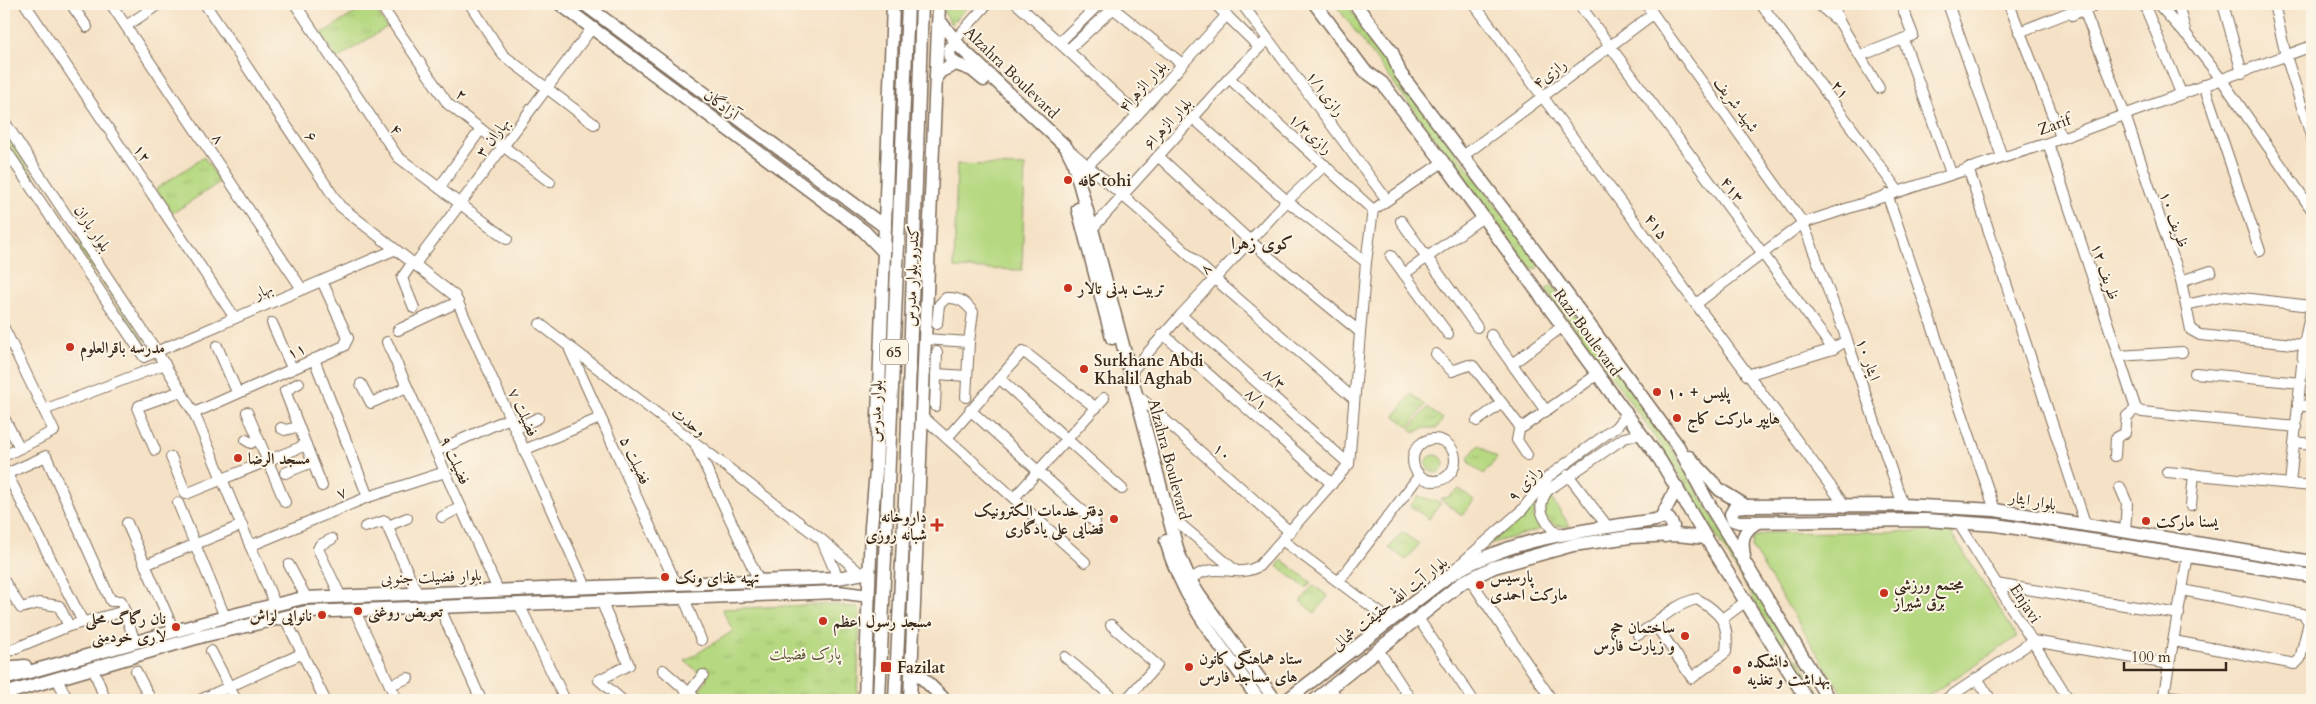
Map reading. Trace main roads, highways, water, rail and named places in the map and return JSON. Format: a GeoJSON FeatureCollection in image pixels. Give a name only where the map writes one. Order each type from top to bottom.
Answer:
{"type":"FeatureCollection","features":[{"type":"Feature","properties":{"kind":"main road","name":"آزادگان"},"geometry":{"type":"LineString","coordinates":[[560,4],[864,231],[884,252]]}},
{"type":"Feature","properties":{"kind":"main road","name":"آزادگان"},"geometry":{"type":"LineString","coordinates":[[584,4],[885,227]]}},
{"type":"Feature","properties":{"kind":"main road","name":"کندرو بلوار مدرس"},"geometry":{"type":"LineString","coordinates":[[865,700],[868,602],[865,573],[876,472],[893,4]]}},
{"type":"Feature","properties":{"kind":"main road","name":"بلوار مدرس"},"geometry":{"type":"LineString","coordinates":[[879,700],[908,4]]}},
{"type":"Feature","properties":{"kind":"main road","name":"بلوار مدرس"},"geometry":{"type":"LineString","coordinates":[[895,700],[912,336],[922,4]]}},
{"type":"Feature","properties":{"kind":"main road","name":"کندرو بلوار مدرس"},"geometry":{"type":"LineString","coordinates":[[910,700],[939,4]]}},
{"type":"Feature","properties":{"kind":"main road","name":"Razi Boulevard"},"geometry":{"type":"LineString","coordinates":[[1315,4],[1365,71],[1382,83],[1443,162],[1627,414],[1677,487],[1745,602],[1807,700]]}},
{"type":"Feature","properties":{"kind":"main road","name":"Razi Boulevard"},"geometry":{"type":"LineString","coordinates":[[1355,4],[1392,52],[1400,73],[1547,267],[1678,446],[1709,504],[1829,700]]}},
{"type":"Feature","properties":{"kind":"main road","name":"Alzahra Boulevard"},"geometry":{"type":"LineString","coordinates":[[939,20],[956,43],[1066,147],[1077,175],[1092,229],[1178,552],[1190,580],[1275,700]]}},
{"type":"Feature","properties":{"kind":"main road"},"geometry":{"type":"LineString","coordinates":[[956,43],[950,48],[948,53],[956,64]]}},
{"type":"Feature","properties":{"kind":"main road","name":"Alzahra Boulevard"},"geometry":{"type":"LineString","coordinates":[[936,78],[940,71],[956,64],[972,70],[1060,151],[1070,178],[1176,574],[1190,600],[1250,694],[1259,700]]}},
{"type":"Feature","properties":{"kind":"main road"},"geometry":{"type":"LineString","coordinates":[[864,231],[870,226],[872,218]]}},
{"type":"Feature","properties":{"kind":"main road"},"geometry":{"type":"LineString","coordinates":[[914,254],[930,218]]}},
{"type":"Feature","properties":{"kind":"main road"},"geometry":{"type":"LineString","coordinates":[[1530,281],[1547,267]]}},
{"type":"Feature","properties":{"kind":"main road"},"geometry":{"type":"LineString","coordinates":[[894,334],[912,336]]}},
{"type":"Feature","properties":{"kind":"main road"},"geometry":{"type":"LineString","coordinates":[[876,472],[890,446]]}},
{"type":"Feature","properties":{"kind":"main road"},"geometry":{"type":"LineString","coordinates":[[1678,446],[1720,490],[1746,506]]}},
{"type":"Feature","properties":{"kind":"main road"},"geometry":{"type":"LineString","coordinates":[[1665,536],[1672,530],[1673,526],[1669,519],[1661,518],[1677,487]]}},
{"type":"Feature","properties":{"kind":"main road","name":"بلوار ایثار"},"geometry":{"type":"LineString","coordinates":[[2312,562],[2271,563],[2188,555],[1996,525],[1926,520],[1756,523],[1733,520],[1731,514],[1733,509],[1746,506],[1846,507],[1903,505],[1995,510],[2125,532],[2271,563],[2312,576]]}},
{"type":"Feature","properties":{"kind":"main road","name":"بلوار آیت الله حقیقت شمالی"},"geometry":{"type":"LineString","coordinates":[[1295,695],[1446,576],[1463,566],[1526,542],[1557,534],[1661,518]]}},
{"type":"Feature","properties":{"kind":"main road"},"geometry":{"type":"LineString","coordinates":[[1746,566],[1741,542],[1746,531],[1756,523]]}},
{"type":"Feature","properties":{"kind":"main road"},"geometry":{"type":"LineString","coordinates":[[903,528],[915,564]]}},
{"type":"Feature","properties":{"kind":"main road","name":"بلوار آیت الله حقیقت شمالی"},"geometry":{"type":"LineString","coordinates":[[1313,700],[1331,689],[1469,578],[1494,567],[1525,556],[1572,545],[1630,537],[1706,538]]}},
{"type":"Feature","properties":{"kind":"main road","name":"بلوار فضیلت جنوبی"},"geometry":{"type":"LineString","coordinates":[[4,694],[15,695],[93,668],[135,642],[306,597],[838,578],[865,573]]}},
{"type":"Feature","properties":{"kind":"main road"},"geometry":{"type":"LineString","coordinates":[[838,578],[842,579],[845,585],[838,592]]}},
{"type":"Feature","properties":{"kind":"main road"},"geometry":{"type":"LineString","coordinates":[[727,582],[727,596]]}},
{"type":"Feature","properties":{"kind":"main road","name":"بلوار فضیلت جنوبی"},"geometry":{"type":"LineString","coordinates":[[4,679],[82,657],[116,654],[306,612],[838,592],[868,602]]}},
{"type":"Feature","properties":{"kind":"main road"},"geometry":{"type":"LineString","coordinates":[[868,602],[880,674]]}},
{"type":"Feature","properties":{"kind":"main road"},"geometry":{"type":"LineString","coordinates":[[1780,658],[1795,647]]}},
{"type":"Feature","properties":{"kind":"main road"},"geometry":{"type":"LineString","coordinates":[[4,668],[82,657]]}},
{"type":"Feature","properties":{"kind":"main road"},"geometry":{"type":"LineString","coordinates":[[910,666],[945,700]]}},
{"type":"Feature","properties":{"kind":"main road"},"geometry":{"type":"LineString","coordinates":[[1259,678],[1272,687],[1313,700]]}},
{"type":"Feature","properties":{"kind":"main road"},"geometry":{"type":"LineString","coordinates":[[941,700],[951,700]]}},
{"type":"Feature","properties":{"kind":"place","name":"کافهtohi"},"geometry":{"type":"Point","coordinates":[1068,180]}},
{"type":"Feature","properties":{"kind":"place","name":"تربیت بدنی تالار"},"geometry":{"type":"Point","coordinates":[1068,288]}},
{"type":"Feature","properties":{"kind":"place","name":"مدرسه باقرالعلوم"},"geometry":{"type":"Point","coordinates":[70,347]}},
{"type":"Feature","properties":{"kind":"place","name":"Surkhane Abdi Khalil Aghab"},"geometry":{"type":"Point","coordinates":[1084,369]}},
{"type":"Feature","properties":{"kind":"place","name":"پلیس + ۱۰"},"geometry":{"type":"Point","coordinates":[1657,392]}},
{"type":"Feature","properties":{"kind":"place","name":"هایپر مارکت کاج"},"geometry":{"type":"Point","coordinates":[1677,418]}},
{"type":"Feature","properties":{"kind":"place","name":"مسجد الرضا"},"geometry":{"type":"Point","coordinates":[238,458]}},
{"type":"Feature","properties":{"kind":"place","name":"دفتر خدمات الکترونیک قضایی علی یادگاری"},"geometry":{"type":"Point","coordinates":[1114,519]}},
{"type":"Feature","properties":{"kind":"place","name":"یسنا مارکت"},"geometry":{"type":"Point","coordinates":[2146,521]}},
{"type":"Feature","properties":{"kind":"place","name":"داروخانه شبانه روزی"},"geometry":{"type":"Point","coordinates":[937,525]}},
{"type":"Feature","properties":{"kind":"place","name":"تهیه غذای ونک"},"geometry":{"type":"Point","coordinates":[665,577]}},
{"type":"Feature","properties":{"kind":"place","name":"پارسیس مارکت احمدی"},"geometry":{"type":"Point","coordinates":[1480,585]}},
{"type":"Feature","properties":{"kind":"place","name":"مجتمع ورزشی برق شیراز"},"geometry":{"type":"Point","coordinates":[1884,593]}},
{"type":"Feature","properties":{"kind":"place","name":"تعویض روغنی"},"geometry":{"type":"Point","coordinates":[358,611]}},
{"type":"Feature","properties":{"kind":"place","name":"نانوایی لواش"},"geometry":{"type":"Point","coordinates":[322,615]}},
{"type":"Feature","properties":{"kind":"place","name":"مسجد رسول اعظم"},"geometry":{"type":"Point","coordinates":[823,621]}},
{"type":"Feature","properties":{"kind":"place","name":"نان رگاگ محلی لاری خودمنی"},"geometry":{"type":"Point","coordinates":[176,627]}},
{"type":"Feature","properties":{"kind":"place","name":"ساختمان حج و زیارت فارس"},"geometry":{"type":"Point","coordinates":[1685,636]}},
{"type":"Feature","properties":{"kind":"place","name":"Fazilat"},"geometry":{"type":"Point","coordinates":[886,667]}},
{"type":"Feature","properties":{"kind":"place","name":"ستاد هماهنگی کانون های مساجد فارس"},"geometry":{"type":"Point","coordinates":[1189,667]}},
{"type":"Feature","properties":{"kind":"place","name":"دانشکده بهداشت و تغذیه"},"geometry":{"type":"Point","coordinates":[1737,670]}},
{"type":"Feature","properties":{"kind":"district","name":"کوی زهرا"},"geometry":{"type":"Point","coordinates":[1262,243]}},
{"type":"Feature","properties":{"kind":"park label","name":"پارک فضیلت"},"geometry":{"type":"Point","coordinates":[805,653]}}]}
